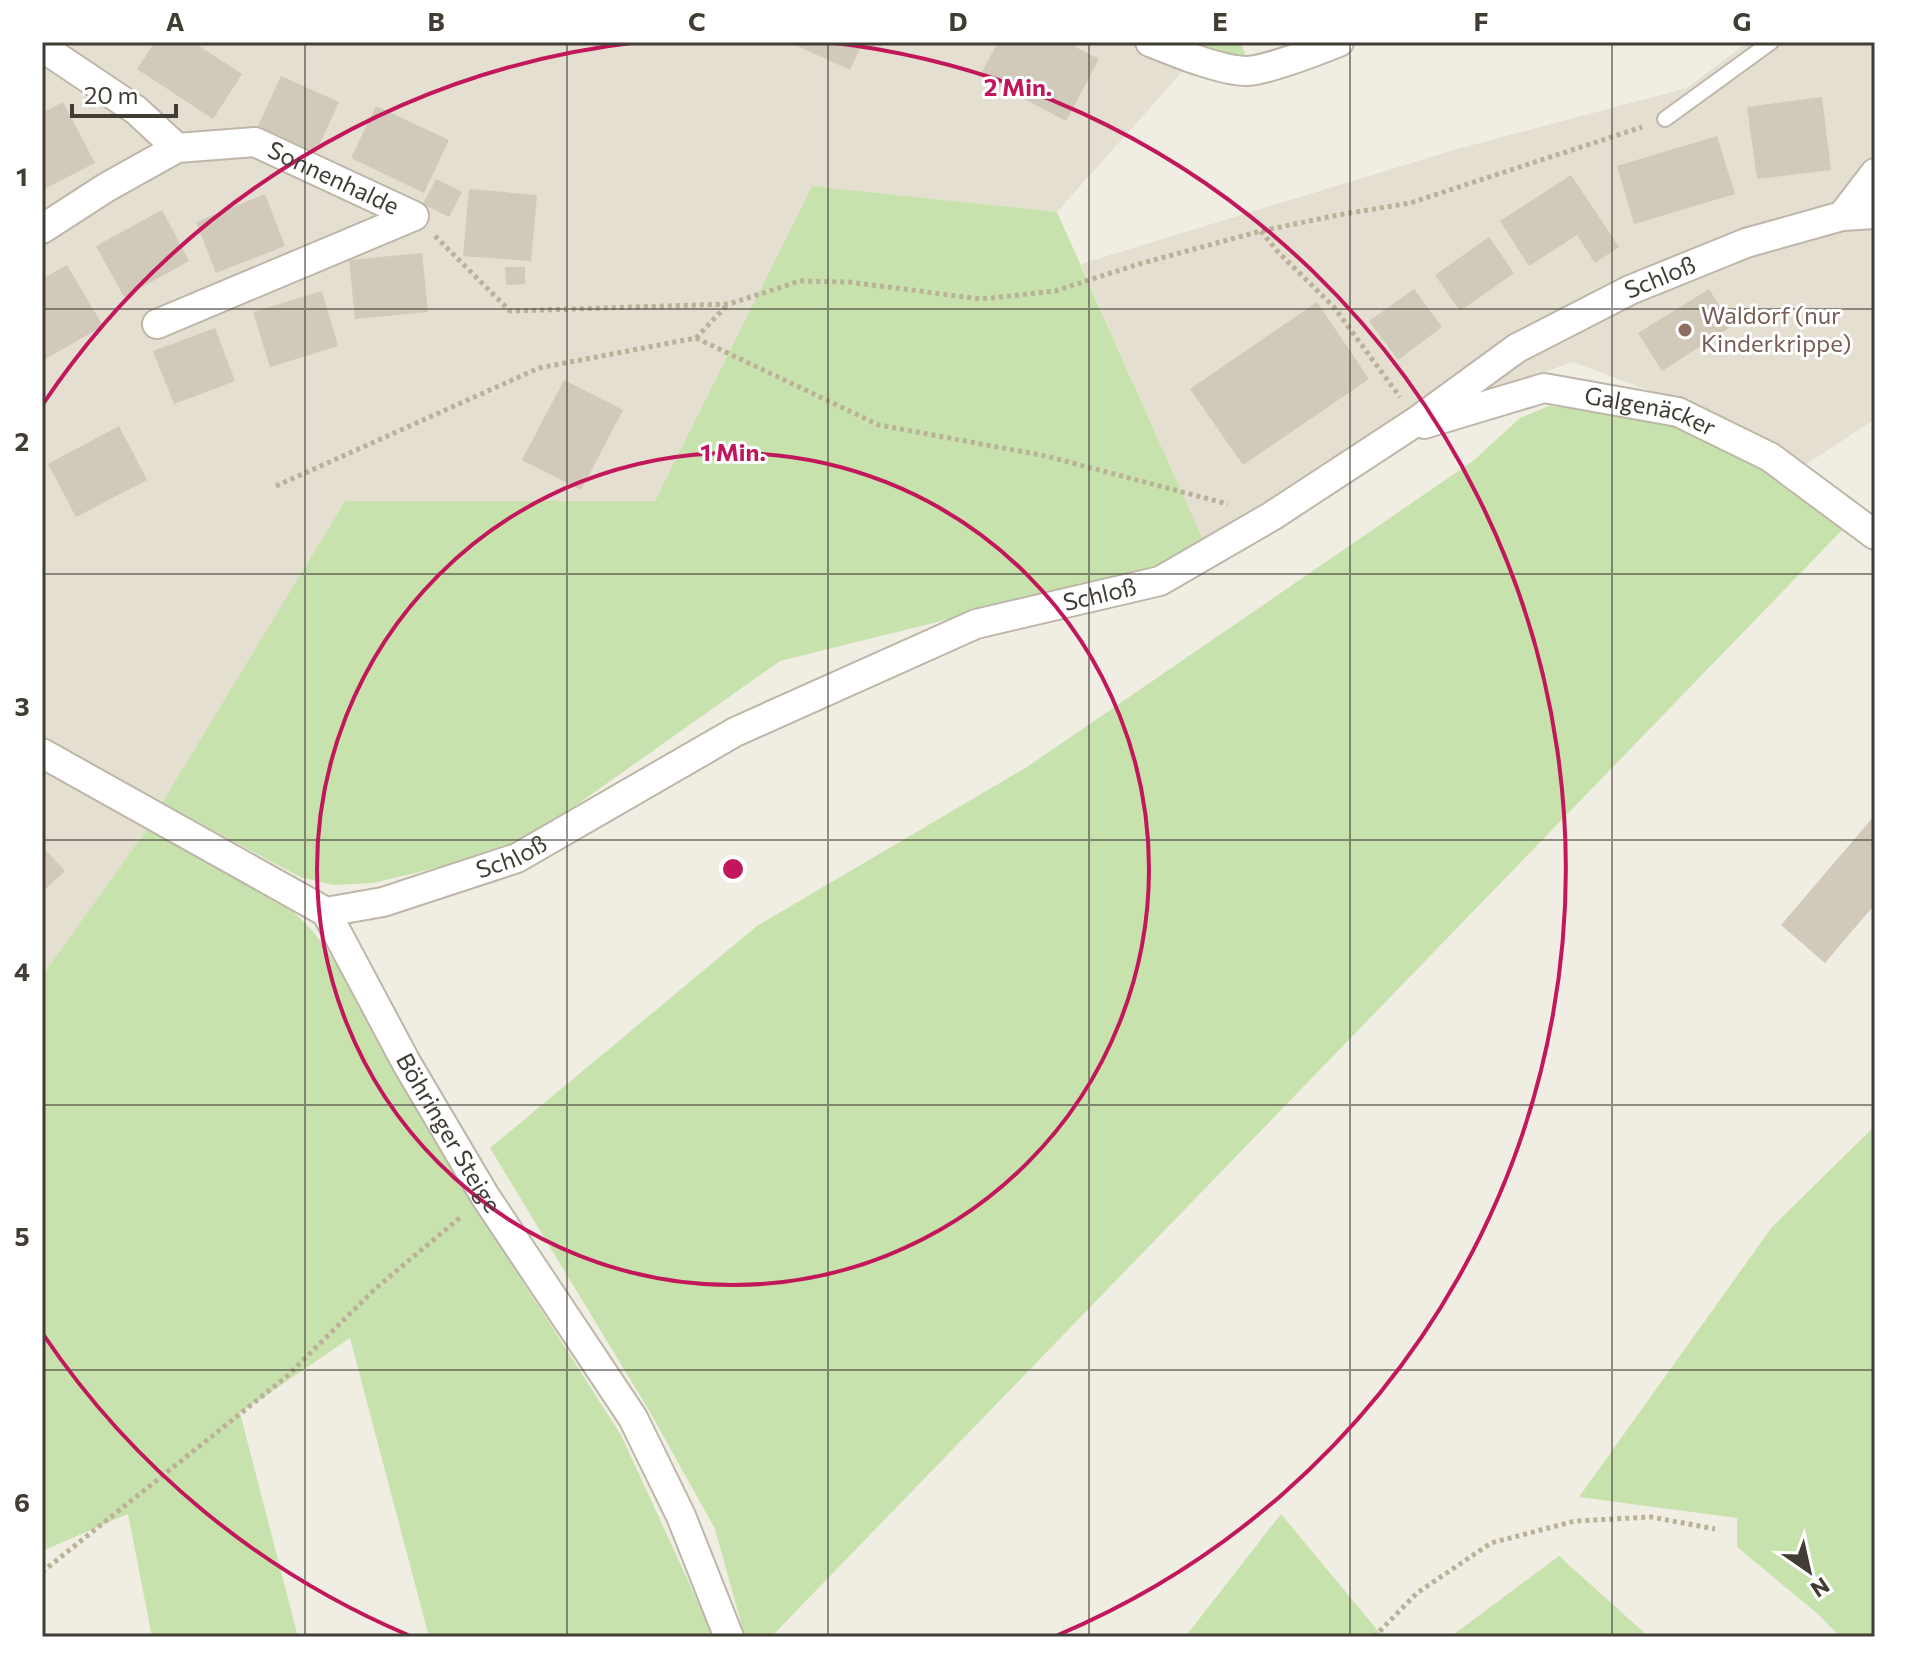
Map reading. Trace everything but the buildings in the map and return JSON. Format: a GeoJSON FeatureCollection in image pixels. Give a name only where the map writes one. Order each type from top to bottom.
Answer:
{"type":"FeatureCollection","features":[{"type":"Feature","properties":{"kind":"street"},"geometry":{"type":"LineString","coordinates":[[1150,42],[1195,60],[1248,71],[1339,42]]}},
{"type":"Feature","properties":{"kind":"street"},"geometry":{"type":"LineString","coordinates":[[42,47],[136,110],[177,148]]}},
{"type":"Feature","properties":{"kind":"street","name":"Sonnenhalde"},"geometry":{"type":"LineString","coordinates":[[42,229],[107,187],[177,148],[255,142],[414,216]]}},
{"type":"Feature","properties":{"kind":"street"},"geometry":{"type":"LineString","coordinates":[[1842,216],[1875,173]]}},
{"type":"Feature","properties":{"kind":"street","name":"Schloß"},"geometry":{"type":"LineString","coordinates":[[326,912],[383,902],[517,858],[735,732],[976,624],[1160,581],[1272,516],[1407,427],[1517,348],[1630,290],[1746,243],[1842,216],[1875,214]]}},
{"type":"Feature","properties":{"kind":"street","name":"Sonnenhalde"},"geometry":{"type":"LineString","coordinates":[[157,324],[414,216]]}},
{"type":"Feature","properties":{"kind":"street","name":"Galgenäcker"},"geometry":{"type":"LineString","coordinates":[[1407,427],[1544,388],[1678,412],[1770,457],[1875,535]]}},
{"type":"Feature","properties":{"kind":"street"},"geometry":{"type":"LineString","coordinates":[[42,753],[326,912]]}},
{"type":"Feature","properties":{"kind":"street","name":"Böhringer Steige"},"geometry":{"type":"LineString","coordinates":[[326,912],[407,1064],[485,1196],[633,1418],[681,1516],[729,1637]]}},
{"type":"Feature","properties":{"kind":"lane"},"geometry":{"type":"LineString","coordinates":[[1665,119],[1771,42]]}},
{"type":"Feature","properties":{"kind":"path"},"geometry":{"type":"LineString","coordinates":[[414,216],[510,311],[729,304],[800,281],[849,282],[981,299],[1055,291],[1139,264],[1261,231],[1410,203],[1665,119]]}},
{"type":"Feature","properties":{"kind":"path"},"geometry":{"type":"LineString","coordinates":[[1261,231],[1333,306],[1407,427]]}},
{"type":"Feature","properties":{"kind":"path"},"geometry":{"type":"LineString","coordinates":[[276,486],[539,368],[696,338],[729,304]]}},
{"type":"Feature","properties":{"kind":"path"},"geometry":{"type":"LineString","coordinates":[[696,338],[879,425],[1046,456],[1272,516]]}},
{"type":"Feature","properties":{"kind":"path"},"geometry":{"type":"LineString","coordinates":[[42,1572],[286,1377],[376,1288],[485,1196]]}},
{"type":"Feature","properties":{"kind":"path"},"geometry":{"type":"LineString","coordinates":[[1374,1637],[1417,1593],[1491,1543],[1575,1521],[1651,1517],[1715,1529]]}},
{"type":"Feature","properties":{"kind":"shaded area"},"geometry":{"type":"Polygon","coordinates":[[[42,42],[1174,42],[1199,53],[1057,212],[812,186],[655,501],[345,501],[150,825],[42,976],[42,42]]]}},
{"type":"Feature","properties":{"kind":"shaded area"},"geometry":{"type":"Polygon","coordinates":[[[1748,42],[1875,42],[1875,419],[1802,467],[1683,403],[1573,362],[1471,397],[1204,542],[1081,264],[1454,150],[1687,88],[1748,42]]]}},
{"type":"Feature","properties":{"kind":"green space"},"geometry":{"type":"Polygon","coordinates":[[[1174,42],[1241,42],[1246,57],[1199,53],[1174,42]]]}},
{"type":"Feature","properties":{"kind":"green space"},"geometry":{"type":"Polygon","coordinates":[[[812,186],[1057,212],[1204,542],[1155,568],[780,661],[514,849],[373,883],[333,885],[300,877],[162,803],[345,501],[655,501],[812,186]]]}},
{"type":"Feature","properties":{"kind":"green space"},"geometry":{"type":"Polygon","coordinates":[[[1549,406],[1674,420],[1762,467],[1846,526],[771,1637],[745,1637],[715,1529],[650,1412],[490,1148],[757,926],[1027,767],[1473,461],[1520,418],[1549,406]]]}},
{"type":"Feature","properties":{"kind":"green space"},"geometry":{"type":"Polygon","coordinates":[[[150,825],[259,886],[300,918],[326,948],[466,1193],[621,1435],[714,1637],[429,1637],[350,1338],[240,1413],[298,1637],[152,1637],[128,1514],[42,1551],[42,976],[150,825]]]}},
{"type":"Feature","properties":{"kind":"green space"},"geometry":{"type":"Polygon","coordinates":[[[1875,1126],[1875,1637],[1840,1637],[1818,1614],[1737,1547],[1737,1518],[1579,1497],[1772,1227],[1875,1126]]]}},
{"type":"Feature","properties":{"kind":"green space"},"geometry":{"type":"Polygon","coordinates":[[[1281,1514],[1383,1637],[1185,1637],[1281,1514]]]}},
{"type":"Feature","properties":{"kind":"green space"},"geometry":{"type":"Polygon","coordinates":[[[1559,1556],[1649,1637],[1450,1637],[1559,1556]]]}},
{"type":"Feature","properties":{"kind":"place","name":"Waldorf (nur Kinderkrippe)"},"geometry":{"type":"Point","coordinates":[1685,330]}}]}
